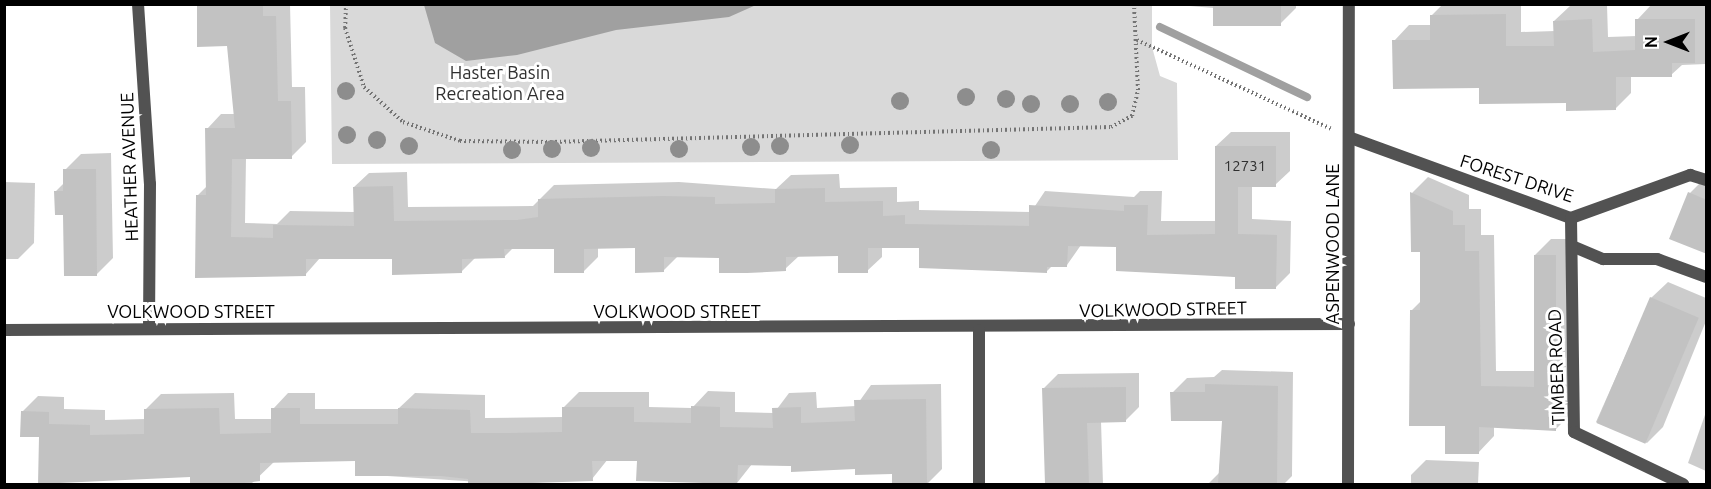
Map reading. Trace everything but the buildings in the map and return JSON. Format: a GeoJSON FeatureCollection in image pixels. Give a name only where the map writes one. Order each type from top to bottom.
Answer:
{"type":"FeatureCollection","features":[{"type":"Feature","properties":{"kind":"street","name":"HEATHER AVENUE"},"geometry":{"type":"LineString","coordinates":[[138,4],[150,184],[149,329]]}},
{"type":"Feature","properties":{"kind":"street","name":"ASPENWOOD LANE"},"geometry":{"type":"LineString","coordinates":[[1348,484],[1351,138],[1349,4]]}},
{"type":"Feature","properties":{"kind":"street","name":"FOREST DRIVE"},"geometry":{"type":"LineString","coordinates":[[1351,138],[1571,218],[1690,175],[1707,180]]}},
{"type":"Feature","properties":{"kind":"street","name":"TIMBER ROAD"},"geometry":{"type":"LineString","coordinates":[[1571,218],[1574,432],[1683,484]]}},
{"type":"Feature","properties":{"kind":"street"},"geometry":{"type":"LineString","coordinates":[[1572,246],[1603,259],[1657,259],[1707,277]]}},
{"type":"Feature","properties":{"kind":"street","name":"VOLKWOOD STREET"},"geometry":{"type":"LineString","coordinates":[[4,330],[979,330],[1349,324]]}},
{"type":"Feature","properties":{"kind":"street"},"geometry":{"type":"LineString","coordinates":[[979,330],[980,484]]}},
{"type":"Feature","properties":{"kind":"path"},"geometry":{"type":"LineString","coordinates":[[346,4],[345,28],[364,87],[403,122],[460,141],[1111,127],[1132,116],[1138,90],[1134,4]]}},
{"type":"Feature","properties":{"kind":"path"},"geometry":{"type":"LineString","coordinates":[[1137,40],[1351,138]]}},
{"type":"Feature","properties":{"kind":"green space","name":"Haster Basin Recreation Area"},"geometry":{"type":"Polygon","coordinates":[[[330,5],[1152,5],[1152,47],[1160,76],[1177,83],[1178,160],[332,164],[330,5]]]}},
{"type":"Feature","properties":{"kind":"shaded area"},"geometry":{"type":"Polygon","coordinates":[[[424,4],[756,5],[729,17],[616,30],[517,55],[466,61],[435,43],[424,4]]]}},
{"type":"Feature","properties":{"kind":"waterway"},"geometry":{"type":"LineString","coordinates":[[1160,27],[1307,97]]}}]}
